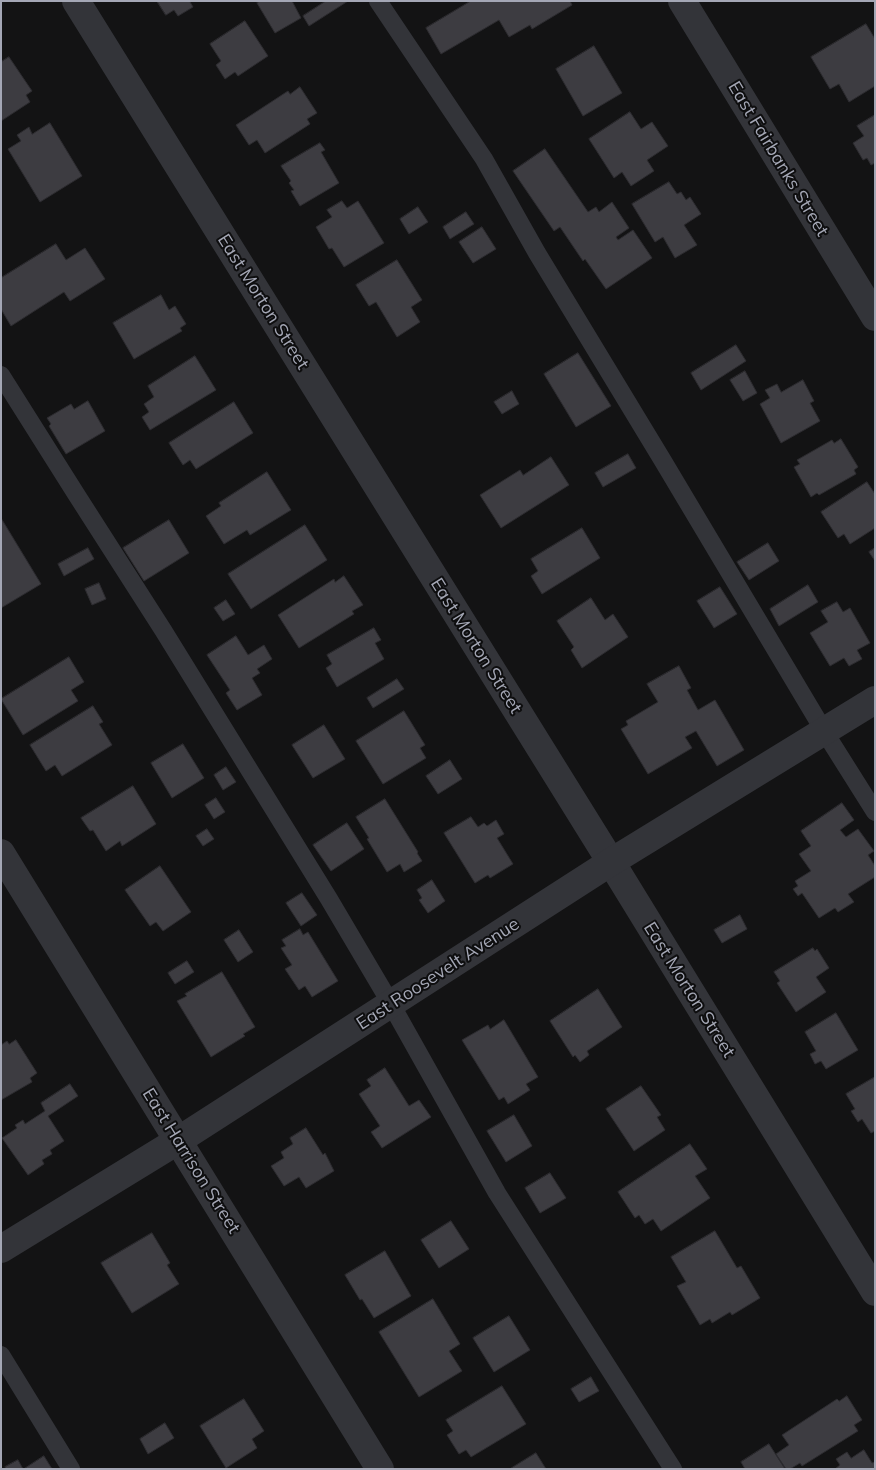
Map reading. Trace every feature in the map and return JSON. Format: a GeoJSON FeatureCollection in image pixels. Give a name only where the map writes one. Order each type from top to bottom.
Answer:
{"type":"FeatureCollection","features":[{"type":"Feature","properties":{"kind":"street","name":"East Morton Street"},"geometry":{"type":"LineString","coordinates":[[76,1],[875,1292]]}},
{"type":"Feature","properties":{"kind":"street","name":"East Fairbanks Street"},"geometry":{"type":"LineString","coordinates":[[682,1],[875,317]]}},
{"type":"Feature","properties":{"kind":"street","name":"East Roosevelt Avenue"},"geometry":{"type":"LineString","coordinates":[[1,1249],[179,1140],[610,862],[875,700]]}},
{"type":"Feature","properties":{"kind":"street","name":"East Harrison Street"},"geometry":{"type":"LineString","coordinates":[[1,853],[380,1469]]}},
{"type":"Feature","properties":{"kind":"lane"},"geometry":{"type":"LineString","coordinates":[[378,1],[484,159],[537,253],[824,731],[875,812]]}},
{"type":"Feature","properties":{"kind":"lane"},"geometry":{"type":"LineString","coordinates":[[1,375],[164,630],[324,891],[497,1193],[673,1469]]}},
{"type":"Feature","properties":{"kind":"lane"},"geometry":{"type":"LineString","coordinates":[[1,1355],[71,1469]]}},
{"type":"Feature","properties":{"kind":"building"},"geometry":{"type":"Polygon","coordinates":[[[157,1],[192,1],[190,2],[193,7],[178,16],[174,10],[166,15],[157,1]]]}},
{"type":"Feature","properties":{"kind":"building"},"geometry":{"type":"Polygon","coordinates":[[[260,1],[292,1],[301,18],[275,33],[257,3],[260,1]]]}},
{"type":"Feature","properties":{"kind":"building"},"geometry":{"type":"Polygon","coordinates":[[[326,1],[348,1],[309,26],[303,16],[326,1]]]}},
{"type":"Feature","properties":{"kind":"building"},"geometry":{"type":"Polygon","coordinates":[[[471,1],[570,1],[572,5],[532,29],[530,25],[509,37],[499,20],[441,54],[426,28],[471,1]]]}},
{"type":"Feature","properties":{"kind":"building"},"geometry":{"type":"Polygon","coordinates":[[[245,21],[268,56],[238,76],[235,72],[225,79],[216,65],[221,61],[210,44],[245,21]]]}},
{"type":"Feature","properties":{"kind":"building"},"geometry":{"type":"Polygon","coordinates":[[[866,24],[875,39],[875,86],[849,102],[839,84],[830,89],[811,57],[866,24]]]}},
{"type":"Feature","properties":{"kind":"building"},"geometry":{"type":"Polygon","coordinates":[[[594,46],[622,93],[583,116],[556,69],[594,46]]]}},
{"type":"Feature","properties":{"kind":"building"},"geometry":{"type":"Polygon","coordinates":[[[9,57],[32,91],[26,95],[30,102],[1,121],[1,62],[9,57]]]}},
{"type":"Feature","properties":{"kind":"building"},"geometry":{"type":"Polygon","coordinates":[[[300,87],[317,113],[307,119],[310,124],[265,153],[257,140],[249,145],[236,125],[288,91],[290,94],[300,87]]]}},
{"type":"Feature","properties":{"kind":"building"},"geometry":{"type":"Polygon","coordinates":[[[630,112],[641,129],[652,122],[668,146],[647,160],[654,171],[631,186],[622,172],[614,178],[589,139],[630,112]]]}},
{"type":"Feature","properties":{"kind":"building"},"geometry":{"type":"Polygon","coordinates":[[[875,115],[875,163],[871,165],[867,158],[863,160],[853,143],[864,136],[857,126],[875,115]]]}},
{"type":"Feature","properties":{"kind":"building"},"geometry":{"type":"Polygon","coordinates":[[[50,123],[82,176],[40,202],[8,149],[21,141],[17,135],[29,127],[32,134],[50,123]]]}},
{"type":"Feature","properties":{"kind":"building"},"geometry":{"type":"Polygon","coordinates":[[[320,143],[325,150],[321,152],[339,183],[300,206],[291,191],[294,190],[289,183],[291,181],[281,166],[320,143]]]}},
{"type":"Feature","properties":{"kind":"building"},"geometry":{"type":"Polygon","coordinates":[[[545,149],[588,212],[596,207],[599,212],[612,202],[629,228],[616,237],[618,240],[633,230],[652,258],[606,289],[585,259],[583,261],[560,227],[554,231],[513,171],[545,149]]]}},
{"type":"Feature","properties":{"kind":"building"},"geometry":{"type":"Polygon","coordinates":[[[669,182],[677,194],[681,192],[686,200],[690,197],[701,214],[684,225],[697,245],[675,258],[663,237],[655,242],[632,204],[669,182]]]}},
{"type":"Feature","properties":{"kind":"building"},"geometry":{"type":"Polygon","coordinates":[[[342,201],[347,208],[358,201],[384,243],[344,267],[332,248],[329,249],[316,227],[332,217],[327,210],[342,201]]]}},
{"type":"Feature","properties":{"kind":"building"},"geometry":{"type":"Polygon","coordinates":[[[418,207],[428,222],[409,234],[400,219],[418,207]]]}},
{"type":"Feature","properties":{"kind":"building"},"geometry":{"type":"Polygon","coordinates":[[[466,212],[474,224],[450,239],[443,227],[466,212]]]}},
{"type":"Feature","properties":{"kind":"building"},"geometry":{"type":"Polygon","coordinates":[[[482,227],[496,249],[473,263],[459,242],[482,227]]]}},
{"type":"Feature","properties":{"kind":"building"},"geometry":{"type":"Polygon","coordinates":[[[56,244],[66,260],[85,248],[105,279],[70,301],[64,292],[11,326],[1,309],[1,278],[56,244]]]}},
{"type":"Feature","properties":{"kind":"building"},"geometry":{"type":"Polygon","coordinates":[[[397,260],[422,300],[411,307],[420,322],[397,337],[376,302],[369,306],[356,285],[397,260]]]}},
{"type":"Feature","properties":{"kind":"building"},"geometry":{"type":"Polygon","coordinates":[[[161,295],[169,310],[175,306],[186,324],[180,328],[182,331],[134,359],[113,323],[161,295]]]}},
{"type":"Feature","properties":{"kind":"building"},"geometry":{"type":"Polygon","coordinates":[[[736,345],[746,361],[701,390],[691,373],[736,345]]]}},
{"type":"Feature","properties":{"kind":"building"},"geometry":{"type":"Polygon","coordinates":[[[578,353],[611,406],[576,427],[544,374],[578,353]]]}},
{"type":"Feature","properties":{"kind":"building"},"geometry":{"type":"Polygon","coordinates":[[[195,356],[216,390],[150,430],[142,417],[149,412],[144,404],[154,397],[148,386],[195,356]]]}},
{"type":"Feature","properties":{"kind":"building"},"geometry":{"type":"Polygon","coordinates":[[[745,371],[757,393],[743,401],[730,380],[745,371]]]}},
{"type":"Feature","properties":{"kind":"building"},"geometry":{"type":"Polygon","coordinates":[[[803,380],[814,401],[810,403],[820,421],[781,443],[760,404],[770,398],[765,390],[777,384],[781,392],[803,380]]]}},
{"type":"Feature","properties":{"kind":"building"},"geometry":{"type":"Polygon","coordinates":[[[512,391],[519,404],[502,414],[494,402],[512,391]]]}},
{"type":"Feature","properties":{"kind":"building"},"geometry":{"type":"Polygon","coordinates":[[[88,401],[105,431],[66,454],[49,426],[51,424],[47,418],[71,404],[74,409],[88,401]]]}},
{"type":"Feature","properties":{"kind":"building"},"geometry":{"type":"Polygon","coordinates":[[[234,402],[253,433],[196,469],[190,460],[183,465],[169,443],[234,402]]]}},
{"type":"Feature","properties":{"kind":"building"},"geometry":{"type":"Polygon","coordinates":[[[841,439],[858,467],[854,470],[856,474],[819,495],[817,493],[811,497],[794,467],[800,464],[797,460],[832,440],[834,443],[841,439]]]}},
{"type":"Feature","properties":{"kind":"building"},"geometry":{"type":"Polygon","coordinates":[[[628,454],[636,468],[603,487],[595,473],[628,454]]]}},
{"type":"Feature","properties":{"kind":"building"},"geometry":{"type":"Polygon","coordinates":[[[551,457],[569,485],[501,528],[480,495],[520,470],[523,475],[551,457]]]}},
{"type":"Feature","properties":{"kind":"building"},"geometry":{"type":"Polygon","coordinates":[[[267,472],[291,510],[250,535],[247,530],[224,544],[206,516],[221,506],[219,503],[267,472]]]}},
{"type":"Feature","properties":{"kind":"building"},"geometry":{"type":"Polygon","coordinates":[[[867,482],[875,494],[875,528],[850,544],[844,534],[838,538],[821,512],[867,482]]]}},
{"type":"Feature","properties":{"kind":"building"},"geometry":{"type":"Polygon","coordinates":[[[1,518],[41,584],[1,608],[1,518]]]}},
{"type":"Feature","properties":{"kind":"building"},"geometry":{"type":"Polygon","coordinates":[[[169,520],[189,553],[144,581],[123,548],[169,520]]]}},
{"type":"Feature","properties":{"kind":"building"},"geometry":{"type":"Polygon","coordinates":[[[305,525],[327,560],[251,609],[228,574],[305,525]]]}},
{"type":"Feature","properties":{"kind":"building"},"geometry":{"type":"Polygon","coordinates":[[[582,528],[600,558],[542,594],[531,576],[538,571],[531,559],[582,528]]]}},
{"type":"Feature","properties":{"kind":"building"},"geometry":{"type":"Polygon","coordinates":[[[768,543],[779,561],[749,580],[737,562],[768,543]]]}},
{"type":"Feature","properties":{"kind":"building"},"geometry":{"type":"Polygon","coordinates":[[[88,548],[94,559],[64,576],[58,564],[88,548]]]}},
{"type":"Feature","properties":{"kind":"building"},"geometry":{"type":"Polygon","coordinates":[[[875,548],[875,561],[869,552],[875,548]]]}},
{"type":"Feature","properties":{"kind":"building"},"geometry":{"type":"Polygon","coordinates":[[[344,576],[363,605],[352,611],[354,614],[299,648],[278,615],[334,579],[335,582],[344,576]]]}},
{"type":"Feature","properties":{"kind":"building"},"geometry":{"type":"Polygon","coordinates":[[[99,583],[106,599],[92,605],[85,589],[99,583]]]}},
{"type":"Feature","properties":{"kind":"building"},"geometry":{"type":"Polygon","coordinates":[[[808,585],[818,602],[779,626],[770,609],[808,585]]]}},
{"type":"Feature","properties":{"kind":"building"},"geometry":{"type":"Polygon","coordinates":[[[720,587],[737,614],[714,628],[697,601],[720,587]]]}},
{"type":"Feature","properties":{"kind":"building"},"geometry":{"type":"Polygon","coordinates":[[[591,598],[605,620],[613,614],[628,637],[582,668],[571,650],[574,647],[557,621],[591,598]]]}},
{"type":"Feature","properties":{"kind":"building"},"geometry":{"type":"Polygon","coordinates":[[[226,600],[235,614],[223,621],[214,608],[226,600]]]}},
{"type":"Feature","properties":{"kind":"building"},"geometry":{"type":"Polygon","coordinates":[[[837,602],[843,612],[850,608],[870,643],[857,650],[862,659],[849,666],[844,658],[830,666],[810,633],[828,622],[821,611],[837,602]]]}},
{"type":"Feature","properties":{"kind":"building"},"geometry":{"type":"Polygon","coordinates":[[[374,628],[381,640],[375,643],[384,659],[337,687],[326,668],[332,664],[327,655],[374,628]]]}},
{"type":"Feature","properties":{"kind":"building"},"geometry":{"type":"Polygon","coordinates":[[[236,636],[248,655],[264,645],[272,659],[257,669],[260,673],[252,678],[262,695],[237,710],[226,693],[230,690],[207,655],[236,636]]]}},
{"type":"Feature","properties":{"kind":"building"},"geometry":{"type":"Polygon","coordinates":[[[69,657],[84,682],[71,690],[78,701],[23,735],[1,699],[69,657]]]}},
{"type":"Feature","properties":{"kind":"building"},"geometry":{"type":"Polygon","coordinates":[[[679,666],[691,688],[687,690],[698,710],[715,700],[744,750],[717,766],[696,731],[685,737],[692,748],[648,774],[621,729],[628,725],[626,721],[658,702],[647,684],[679,666]]]}},
{"type":"Feature","properties":{"kind":"building"},"geometry":{"type":"Polygon","coordinates":[[[397,679],[404,689],[373,708],[367,698],[397,679]]]}},
{"type":"Feature","properties":{"kind":"building"},"geometry":{"type":"Polygon","coordinates":[[[93,706],[103,722],[99,724],[112,745],[62,776],[55,765],[46,771],[30,745],[93,706]]]}},
{"type":"Feature","properties":{"kind":"building"},"geometry":{"type":"Polygon","coordinates":[[[404,711],[425,745],[420,748],[426,758],[383,784],[356,741],[404,711]]]}},
{"type":"Feature","properties":{"kind":"building"},"geometry":{"type":"Polygon","coordinates":[[[324,725],[345,759],[313,778],[292,745],[324,725]]]}},
{"type":"Feature","properties":{"kind":"building"},"geometry":{"type":"Polygon","coordinates":[[[183,744],[204,778],[172,798],[151,763],[183,744]]]}},
{"type":"Feature","properties":{"kind":"building"},"geometry":{"type":"Polygon","coordinates":[[[450,760],[462,779],[438,794],[426,776],[450,760]]]}},
{"type":"Feature","properties":{"kind":"building"},"geometry":{"type":"Polygon","coordinates":[[[226,767],[236,782],[223,790],[214,775],[226,767]]]}},
{"type":"Feature","properties":{"kind":"building"},"geometry":{"type":"Polygon","coordinates":[[[133,786],[156,824],[122,846],[120,841],[106,851],[93,830],[90,831],[81,818],[133,786]]]}},
{"type":"Feature","properties":{"kind":"building"},"geometry":{"type":"Polygon","coordinates":[[[216,798],[225,812],[214,819],[205,805],[216,798]]]}},
{"type":"Feature","properties":{"kind":"building"},"geometry":{"type":"Polygon","coordinates":[[[385,799],[422,861],[404,872],[400,864],[387,872],[356,817],[385,799]]]}},
{"type":"Feature","properties":{"kind":"building"},"geometry":{"type":"Polygon","coordinates":[[[842,803],[854,820],[840,830],[846,837],[858,829],[874,851],[868,855],[875,866],[875,877],[848,894],[854,902],[838,912],[835,908],[819,918],[802,893],[798,896],[793,889],[798,886],[795,881],[811,871],[799,854],[811,846],[801,831],[842,803]]]}},
{"type":"Feature","properties":{"kind":"building"},"geometry":{"type":"Polygon","coordinates":[[[471,817],[478,827],[484,823],[487,826],[496,820],[504,834],[497,838],[513,864],[490,878],[488,875],[475,883],[444,833],[471,817]]]}},
{"type":"Feature","properties":{"kind":"building"},"geometry":{"type":"Polygon","coordinates":[[[347,823],[364,849],[331,871],[313,845],[347,823]]]}},
{"type":"Feature","properties":{"kind":"building"},"geometry":{"type":"Polygon","coordinates":[[[207,829],[214,839],[203,846],[196,836],[207,829]]]}},
{"type":"Feature","properties":{"kind":"building"},"geometry":{"type":"Polygon","coordinates":[[[160,866],[191,912],[163,931],[156,922],[150,926],[125,890],[160,866]]]}},
{"type":"Feature","properties":{"kind":"building"},"geometry":{"type":"Polygon","coordinates":[[[432,880],[445,901],[428,913],[419,900],[422,898],[417,890],[432,880]]]}},
{"type":"Feature","properties":{"kind":"building"},"geometry":{"type":"Polygon","coordinates":[[[302,893],[317,915],[301,926],[286,903],[302,893]]]}},
{"type":"Feature","properties":{"kind":"building"},"geometry":{"type":"Polygon","coordinates":[[[740,915],[747,929],[722,943],[714,930],[740,915]]]}},
{"type":"Feature","properties":{"kind":"building"},"geometry":{"type":"Polygon","coordinates":[[[300,929],[303,935],[308,932],[338,981],[312,997],[305,986],[299,990],[285,969],[292,965],[281,948],[286,946],[282,940],[300,929]]]}},
{"type":"Feature","properties":{"kind":"building"},"geometry":{"type":"Polygon","coordinates":[[[239,930],[253,952],[238,962],[224,940],[239,930]]]}},
{"type":"Feature","properties":{"kind":"building"},"geometry":{"type":"Polygon","coordinates":[[[813,948],[815,951],[817,949],[829,968],[816,977],[826,992],[796,1012],[777,983],[780,981],[774,972],[813,948]]]}},
{"type":"Feature","properties":{"kind":"building"},"geometry":{"type":"Polygon","coordinates":[[[187,961],[194,972],[175,984],[168,973],[187,961]]]}},
{"type":"Feature","properties":{"kind":"building"},"geometry":{"type":"Polygon","coordinates":[[[222,972],[255,1027],[243,1034],[245,1036],[211,1057],[177,1001],[187,996],[185,994],[222,972]]]}},
{"type":"Feature","properties":{"kind":"building"},"geometry":{"type":"Polygon","coordinates":[[[598,989],[622,1027],[587,1051],[589,1055],[580,1062],[575,1055],[573,1057],[550,1021],[598,989]]]}},
{"type":"Feature","properties":{"kind":"building"},"geometry":{"type":"Polygon","coordinates":[[[836,1013],[858,1050],[826,1069],[821,1061],[815,1064],[810,1054],[816,1051],[805,1032],[836,1013]]]}},
{"type":"Feature","properties":{"kind":"building"},"geometry":{"type":"Polygon","coordinates":[[[504,1020],[538,1077],[526,1084],[530,1090],[508,1104],[504,1097],[499,1100],[462,1040],[488,1025],[490,1029],[504,1020]]]}},
{"type":"Feature","properties":{"kind":"building"},"geometry":{"type":"Polygon","coordinates":[[[16,1040],[37,1073],[30,1078],[32,1082],[1,1100],[1,1045],[7,1041],[9,1044],[16,1040]]]}},
{"type":"Feature","properties":{"kind":"building"},"geometry":{"type":"Polygon","coordinates":[[[385,1068],[409,1106],[419,1100],[431,1117],[382,1148],[371,1132],[380,1126],[359,1094],[371,1086],[367,1080],[385,1068]]]}},
{"type":"Feature","properties":{"kind":"building"},"geometry":{"type":"Polygon","coordinates":[[[875,1077],[875,1131],[871,1133],[862,1119],[858,1122],[851,1111],[855,1109],[846,1094],[875,1077]]]}},
{"type":"Feature","properties":{"kind":"building"},"geometry":{"type":"Polygon","coordinates":[[[70,1084],[78,1096],[48,1116],[64,1141],[50,1150],[52,1154],[42,1160],[44,1164],[28,1175],[2,1138],[17,1128],[15,1125],[23,1120],[25,1124],[45,1111],[41,1103],[70,1084]]]}},
{"type":"Feature","properties":{"kind":"building"},"geometry":{"type":"Polygon","coordinates":[[[641,1086],[661,1115],[657,1117],[665,1130],[634,1151],[606,1109],[641,1086]]]}},
{"type":"Feature","properties":{"kind":"building"},"geometry":{"type":"Polygon","coordinates":[[[514,1115],[532,1146],[506,1162],[487,1131],[514,1115]]]}},
{"type":"Feature","properties":{"kind":"building"},"geometry":{"type":"Polygon","coordinates":[[[306,1128],[323,1155],[325,1153],[334,1171],[306,1188],[299,1177],[284,1186],[271,1166],[284,1158],[281,1152],[293,1144],[290,1138],[306,1128]]]}},
{"type":"Feature","properties":{"kind":"building"},"geometry":{"type":"Polygon","coordinates":[[[690,1144],[707,1169],[695,1176],[710,1198],[661,1231],[653,1219],[645,1224],[639,1215],[635,1218],[618,1192],[690,1144]]]}},
{"type":"Feature","properties":{"kind":"building"},"geometry":{"type":"Polygon","coordinates":[[[550,1173],[566,1198],[540,1213],[525,1188],[550,1173]]]}},
{"type":"Feature","properties":{"kind":"building"},"geometry":{"type":"Polygon","coordinates":[[[451,1221],[469,1249],[439,1268],[421,1240],[451,1221]]]}},
{"type":"Feature","properties":{"kind":"building"},"geometry":{"type":"Polygon","coordinates":[[[715,1231],[737,1268],[741,1266],[760,1298],[732,1315],[730,1312],[712,1323],[710,1319],[700,1325],[677,1286],[686,1282],[671,1257],[715,1231]]]}},
{"type":"Feature","properties":{"kind":"building"},"geometry":{"type":"Polygon","coordinates":[[[152,1233],[170,1263],[167,1265],[179,1284],[132,1313],[101,1263],[152,1233]]]}},
{"type":"Feature","properties":{"kind":"building"},"geometry":{"type":"Polygon","coordinates":[[[385,1251],[411,1296],[374,1318],[362,1299],[360,1300],[345,1275],[385,1251]]]}},
{"type":"Feature","properties":{"kind":"building"},"geometry":{"type":"Polygon","coordinates":[[[433,1299],[460,1344],[449,1351],[462,1371],[419,1397],[379,1332],[433,1299]]]}},
{"type":"Feature","properties":{"kind":"building"},"geometry":{"type":"Polygon","coordinates":[[[509,1316],[530,1350],[494,1372],[473,1338],[509,1316]]]}},
{"type":"Feature","properties":{"kind":"building"},"geometry":{"type":"Polygon","coordinates":[[[591,1377],[599,1391],[579,1402],[571,1389],[591,1377]]]}},
{"type":"Feature","properties":{"kind":"building"},"geometry":{"type":"Polygon","coordinates":[[[502,1386],[526,1424],[471,1457],[466,1450],[459,1454],[447,1435],[453,1431],[446,1420],[502,1386]]]}},
{"type":"Feature","properties":{"kind":"building"},"geometry":{"type":"Polygon","coordinates":[[[847,1396],[862,1420],[854,1425],[858,1431],[802,1466],[800,1463],[790,1469],[786,1469],[776,1454],[789,1445],[782,1435],[837,1399],[839,1401],[847,1396]]]}},
{"type":"Feature","properties":{"kind":"building"},"geometry":{"type":"Polygon","coordinates":[[[244,1399],[264,1431],[252,1439],[257,1448],[226,1468],[200,1426],[244,1399]]]}},
{"type":"Feature","properties":{"kind":"building"},"geometry":{"type":"Polygon","coordinates":[[[165,1423],[174,1438],[148,1454],[140,1439],[165,1423]]]}},
{"type":"Feature","properties":{"kind":"building"},"geometry":{"type":"Polygon","coordinates":[[[769,1444],[785,1469],[745,1469],[741,1462],[769,1444]]]}},
{"type":"Feature","properties":{"kind":"building"},"geometry":{"type":"Polygon","coordinates":[[[864,1450],[872,1463],[875,1462],[875,1469],[835,1469],[840,1465],[836,1459],[847,1452],[851,1458],[864,1450]]]}},
{"type":"Feature","properties":{"kind":"building"},"geometry":{"type":"Polygon","coordinates":[[[536,1453],[546,1469],[510,1469],[536,1453]]]}},
{"type":"Feature","properties":{"kind":"building"},"geometry":{"type":"Polygon","coordinates":[[[44,1456],[52,1469],[24,1469],[44,1456]]]}},
{"type":"Feature","properties":{"kind":"building"},"geometry":{"type":"Polygon","coordinates":[[[18,1460],[23,1469],[6,1469],[5,1467],[18,1460]]]}}]}
